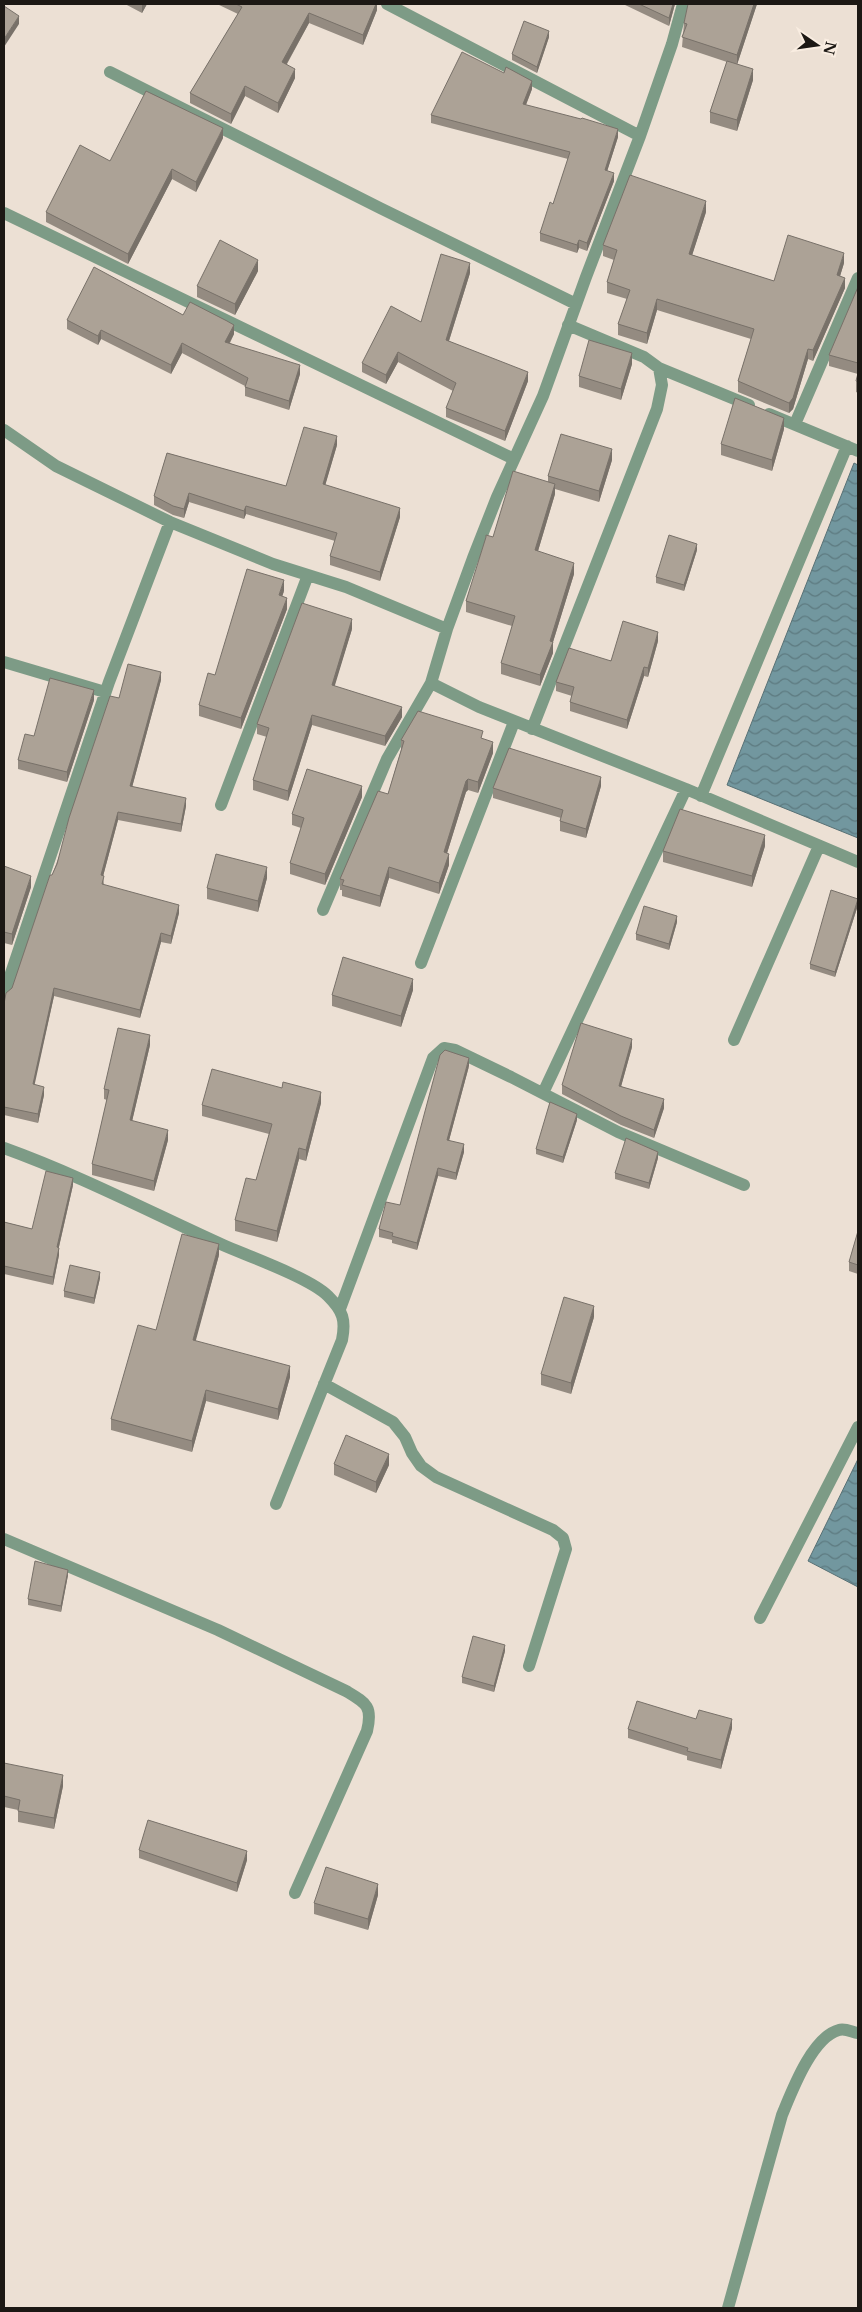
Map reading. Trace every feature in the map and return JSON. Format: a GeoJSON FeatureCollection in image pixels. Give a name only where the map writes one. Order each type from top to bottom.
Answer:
{"type":"FeatureCollection","features":[{"type":"Feature","properties":{"kind":"street"},"geometry":{"type":"LineString","coordinates":[[387,4],[640,136]]}},
{"type":"Feature","properties":{"kind":"street"},"geometry":{"type":"LineString","coordinates":[[322,910],[388,759],[430,683],[447,629],[497,497],[543,396],[640,136],[672,44],[683,4]]}},
{"type":"Feature","properties":{"kind":"street"},"geometry":{"type":"LineString","coordinates":[[110,72],[576,304]]}},
{"type":"Feature","properties":{"kind":"street"},"geometry":{"type":"LineString","coordinates":[[4,213],[514,459]]}},
{"type":"Feature","properties":{"kind":"street"},"geometry":{"type":"LineString","coordinates":[[795,424],[858,278]]}},
{"type":"Feature","properties":{"kind":"street"},"geometry":{"type":"LineString","coordinates":[[568,325],[644,357],[659,368],[853,448],[701,796]]}},
{"type":"Feature","properties":{"kind":"street"},"geometry":{"type":"LineString","coordinates":[[532,729],[657,410],[662,385],[659,368]]}},
{"type":"Feature","properties":{"kind":"street"},"geometry":{"type":"LineString","coordinates":[[4,430],[56,466],[170,522],[273,564],[346,587],[447,629]]}},
{"type":"Feature","properties":{"kind":"street"},"geometry":{"type":"LineString","coordinates":[[4,994],[36,880],[170,522]]}},
{"type":"Feature","properties":{"kind":"street"},"geometry":{"type":"LineString","coordinates":[[221,805],[308,575]]}},
{"type":"Feature","properties":{"kind":"street"},"geometry":{"type":"LineString","coordinates":[[4,662],[105,692]]}},
{"type":"Feature","properties":{"kind":"street"},"geometry":{"type":"LineString","coordinates":[[430,683],[514,722],[686,789],[858,862]]}},
{"type":"Feature","properties":{"kind":"street"},"geometry":{"type":"LineString","coordinates":[[421,963],[514,722]]}},
{"type":"Feature","properties":{"kind":"street"},"geometry":{"type":"LineString","coordinates":[[543,1093],[686,789]]}},
{"type":"Feature","properties":{"kind":"street"},"geometry":{"type":"LineString","coordinates":[[734,1040],[819,846]]}},
{"type":"Feature","properties":{"kind":"street"},"geometry":{"type":"LineString","coordinates":[[340,1309],[433,1058],[444,1048],[455,1050],[618,1132],[744,1185]]}},
{"type":"Feature","properties":{"kind":"street"},"geometry":{"type":"LineString","coordinates":[[4,1148],[131,1200],[181,1226],[302,1280],[327,1294],[340,1309],[345,1325],[342,1340],[276,1504]]}},
{"type":"Feature","properties":{"kind":"street"},"geometry":{"type":"LineString","coordinates":[[324,1384],[393,1422],[405,1437],[412,1453],[422,1466],[436,1477],[553,1530],[563,1538],[566,1549],[530,1666]]}},
{"type":"Feature","properties":{"kind":"street"},"geometry":{"type":"LineString","coordinates":[[760,1618],[858,1427]]}},
{"type":"Feature","properties":{"kind":"street"},"geometry":{"type":"LineString","coordinates":[[4,1539],[218,1630],[346,1691],[366,1703],[371,1715],[367,1730],[295,1893]]}},
{"type":"Feature","properties":{"kind":"street"},"geometry":{"type":"LineString","coordinates":[[728,2308],[782,2115],[795,2085],[815,2050],[829,2034],[842,2029],[858,2033]]}},
{"type":"Feature","properties":{"kind":"water"},"geometry":{"type":"Polygon","coordinates":[[[854,463],[858,465],[858,838],[727,785],[854,463]]]}},
{"type":"Feature","properties":{"kind":"water"},"geometry":{"type":"Polygon","coordinates":[[[858,1459],[858,1587],[808,1561],[858,1459]]]}},
{"type":"Feature","properties":{"kind":"building"},"geometry":{"type":"Polygon","coordinates":[[[236,4],[376,4],[363,35],[309,13],[282,62],[295,69],[278,103],[245,86],[231,114],[190,93],[242,7],[236,4]]]}},
{"type":"Feature","properties":{"kind":"building"},"geometry":{"type":"Polygon","coordinates":[[[639,4],[673,4],[669,18],[639,4]]]}},
{"type":"Feature","properties":{"kind":"building"},"geometry":{"type":"Polygon","coordinates":[[[688,4],[754,4],[737,55],[682,37],[687,24],[684,23],[688,4]]]}},
{"type":"Feature","properties":{"kind":"building"},"geometry":{"type":"Polygon","coordinates":[[[4,6],[19,16],[4,39],[4,6]]]}},
{"type":"Feature","properties":{"kind":"building"},"geometry":{"type":"Polygon","coordinates":[[[524,21],[549,31],[537,67],[512,54],[524,21]]]}},
{"type":"Feature","properties":{"kind":"building"},"geometry":{"type":"Polygon","coordinates":[[[462,52],[504,73],[506,67],[532,81],[523,104],[618,129],[605,170],[614,173],[587,243],[579,240],[577,245],[540,233],[550,202],[553,204],[570,152],[431,115],[462,52]]]}},
{"type":"Feature","properties":{"kind":"building"},"geometry":{"type":"Polygon","coordinates":[[[727,61],[753,69],[737,120],[710,112],[727,61]]]}},
{"type":"Feature","properties":{"kind":"building"},"geometry":{"type":"Polygon","coordinates":[[[146,91],[223,128],[196,182],[172,169],[128,254],[46,212],[80,145],[110,161],[146,91]]]}},
{"type":"Feature","properties":{"kind":"building"},"geometry":{"type":"Polygon","coordinates":[[[630,175],[706,201],[689,254],[774,281],[788,235],[844,253],[837,275],[845,278],[813,350],[808,349],[793,398],[789,403],[738,381],[754,329],[657,299],[647,333],[618,324],[630,290],[607,282],[617,250],[603,245],[630,175]]]}},
{"type":"Feature","properties":{"kind":"building"},"geometry":{"type":"Polygon","coordinates":[[[220,240],[258,260],[235,304],[197,286],[220,240]]]}},
{"type":"Feature","properties":{"kind":"building"},"geometry":{"type":"Polygon","coordinates":[[[441,254],[470,263],[446,340],[528,372],[505,431],[446,408],[456,383],[398,352],[386,375],[362,363],[391,306],[421,322],[441,254]]]}},
{"type":"Feature","properties":{"kind":"building"},"geometry":{"type":"Polygon","coordinates":[[[94,267],[183,315],[190,302],[234,325],[225,342],[300,365],[289,401],[245,387],[248,378],[182,343],[171,365],[101,330],[98,336],[67,320],[94,267]]]}},
{"type":"Feature","properties":{"kind":"building"},"geometry":{"type":"Polygon","coordinates":[[[858,287],[858,363],[829,355],[858,287]]]}},
{"type":"Feature","properties":{"kind":"building"},"geometry":{"type":"Polygon","coordinates":[[[589,340],[632,353],[621,389],[579,376],[589,340]]]}},
{"type":"Feature","properties":{"kind":"building"},"geometry":{"type":"Polygon","coordinates":[[[735,398],[784,418],[772,460],[721,444],[735,398]]]}},
{"type":"Feature","properties":{"kind":"building"},"geometry":{"type":"Polygon","coordinates":[[[304,427],[337,436],[323,484],[400,508],[380,572],[330,556],[337,533],[246,506],[244,511],[189,493],[184,509],[173,506],[154,496],[167,453],[286,486],[304,427]]]}},
{"type":"Feature","properties":{"kind":"building"},"geometry":{"type":"Polygon","coordinates":[[[561,434],[612,449],[599,491],[548,476],[561,434]]]}},
{"type":"Feature","properties":{"kind":"building"},"geometry":{"type":"Polygon","coordinates":[[[513,471],[555,484],[535,550],[574,563],[550,641],[553,642],[540,675],[501,663],[515,616],[466,601],[486,535],[493,537],[513,471]]]}},
{"type":"Feature","properties":{"kind":"building"},"geometry":{"type":"Polygon","coordinates":[[[669,535],[697,544],[684,585],[656,577],[669,535]]]}},
{"type":"Feature","properties":{"kind":"building"},"geometry":{"type":"Polygon","coordinates":[[[247,569],[284,580],[279,595],[287,598],[241,718],[199,705],[208,673],[215,675],[247,569]]]}},
{"type":"Feature","properties":{"kind":"building"},"geometry":{"type":"Polygon","coordinates":[[[302,603],[352,619],[332,685],[402,707],[385,736],[312,715],[288,791],[253,780],[269,728],[257,724],[302,603]]]}},
{"type":"Feature","properties":{"kind":"building"},"geometry":{"type":"Polygon","coordinates":[[[623,621],[658,632],[648,668],[644,667],[627,720],[570,702],[574,687],[556,682],[569,648],[611,661],[623,621]]]}},
{"type":"Feature","properties":{"kind":"building"},"geometry":{"type":"Polygon","coordinates":[[[128,664],[161,672],[130,786],[186,798],[181,824],[118,812],[101,875],[104,876],[102,884],[179,905],[171,936],[161,933],[140,1010],[54,988],[33,1084],[44,1087],[38,1114],[4,1107],[4,1004],[6,993],[12,988],[50,875],[52,875],[57,864],[69,818],[110,696],[119,698],[128,664]]]}},
{"type":"Feature","properties":{"kind":"building"},"geometry":{"type":"Polygon","coordinates":[[[50,678],[94,690],[67,772],[18,760],[25,734],[34,736],[50,678]]]}},
{"type":"Feature","properties":{"kind":"building"},"geometry":{"type":"Polygon","coordinates":[[[418,711],[483,731],[481,738],[493,742],[478,782],[468,779],[466,781],[444,852],[449,854],[439,883],[389,867],[380,896],[342,885],[344,880],[340,879],[378,791],[388,794],[404,741],[401,740],[418,711]]]}},
{"type":"Feature","properties":{"kind":"building"},"geometry":{"type":"Polygon","coordinates":[[[509,748],[601,777],[586,829],[560,821],[563,810],[493,788],[509,748]]]}},
{"type":"Feature","properties":{"kind":"building"},"geometry":{"type":"Polygon","coordinates":[[[307,769],[362,786],[325,874],[290,863],[304,818],[292,814],[307,769]]]}},
{"type":"Feature","properties":{"kind":"building"},"geometry":{"type":"Polygon","coordinates":[[[680,809],[765,835],[752,876],[663,851],[680,809]]]}},
{"type":"Feature","properties":{"kind":"building"},"geometry":{"type":"Polygon","coordinates":[[[216,854],[267,867],[258,901],[207,888],[216,854]]]}},
{"type":"Feature","properties":{"kind":"building"},"geometry":{"type":"Polygon","coordinates":[[[4,866],[31,876],[12,934],[4,932],[4,866]]]}},
{"type":"Feature","properties":{"kind":"building"},"geometry":{"type":"Polygon","coordinates":[[[831,890],[858,899],[835,972],[810,964],[831,890]]]}},
{"type":"Feature","properties":{"kind":"building"},"geometry":{"type":"Polygon","coordinates":[[[644,906],[677,916],[669,944],[636,934],[644,906]]]}},
{"type":"Feature","properties":{"kind":"building"},"geometry":{"type":"Polygon","coordinates":[[[343,957],[413,979],[401,1016],[332,995],[343,957]]]}},
{"type":"Feature","properties":{"kind":"building"},"geometry":{"type":"Polygon","coordinates":[[[581,1023],[632,1039],[619,1086],[664,1099],[654,1130],[621,1116],[562,1085],[581,1023]]]}},
{"type":"Feature","properties":{"kind":"building"},"geometry":{"type":"Polygon","coordinates":[[[118,1028],[150,1035],[130,1120],[168,1130],[154,1181],[92,1164],[109,1090],[104,1089],[118,1028]]]}},
{"type":"Feature","properties":{"kind":"building"},"geometry":{"type":"Polygon","coordinates":[[[445,1050],[469,1058],[447,1140],[464,1144],[456,1173],[438,1168],[417,1243],[392,1236],[393,1233],[379,1229],[386,1202],[400,1205],[440,1055],[445,1050]]]}},
{"type":"Feature","properties":{"kind":"building"},"geometry":{"type":"Polygon","coordinates":[[[212,1069],[282,1088],[283,1082],[321,1092],[306,1150],[299,1148],[277,1231],[235,1220],[246,1178],[256,1180],[272,1124],[202,1105],[212,1069]]]}},
{"type":"Feature","properties":{"kind":"building"},"geometry":{"type":"Polygon","coordinates":[[[550,1102],[577,1114],[563,1157],[536,1149],[550,1102]]]}},
{"type":"Feature","properties":{"kind":"building"},"geometry":{"type":"Polygon","coordinates":[[[626,1138],[658,1152],[649,1183],[615,1173],[626,1138]]]}},
{"type":"Feature","properties":{"kind":"building"},"geometry":{"type":"Polygon","coordinates":[[[46,1171],[73,1178],[57,1247],[59,1248],[53,1277],[4,1266],[4,1222],[32,1229],[46,1171]]]}},
{"type":"Feature","properties":{"kind":"building"},"geometry":{"type":"Polygon","coordinates":[[[858,1231],[858,1265],[849,1262],[858,1231]]]}},
{"type":"Feature","properties":{"kind":"building"},"geometry":{"type":"Polygon","coordinates":[[[182,1234],[219,1244],[193,1340],[290,1366],[278,1409],[206,1390],[192,1441],[111,1419],[138,1325],[156,1330],[182,1234]]]}},
{"type":"Feature","properties":{"kind":"building"},"geometry":{"type":"Polygon","coordinates":[[[70,1265],[100,1272],[94,1298],[64,1291],[70,1265]]]}},
{"type":"Feature","properties":{"kind":"building"},"geometry":{"type":"Polygon","coordinates":[[[564,1297],[594,1306],[571,1383],[541,1374],[564,1297]]]}},
{"type":"Feature","properties":{"kind":"building"},"geometry":{"type":"Polygon","coordinates":[[[346,1435],[389,1454],[376,1482],[334,1464],[346,1435]]]}},
{"type":"Feature","properties":{"kind":"building"},"geometry":{"type":"Polygon","coordinates":[[[35,1561],[68,1570],[61,1606],[28,1599],[35,1561]]]}},
{"type":"Feature","properties":{"kind":"building"},"geometry":{"type":"Polygon","coordinates":[[[473,1636],[505,1645],[494,1686],[462,1677],[473,1636]]]}},
{"type":"Feature","properties":{"kind":"building"},"geometry":{"type":"Polygon","coordinates":[[[637,1701],[696,1719],[699,1710],[732,1719],[721,1760],[687,1751],[688,1748],[628,1729],[637,1701]]]}},
{"type":"Feature","properties":{"kind":"building"},"geometry":{"type":"Polygon","coordinates":[[[4,1763],[63,1775],[54,1818],[18,1811],[20,1800],[4,1796],[4,1763]]]}},
{"type":"Feature","properties":{"kind":"building"},"geometry":{"type":"Polygon","coordinates":[[[148,1820],[247,1851],[237,1883],[139,1850],[148,1820]]]}},
{"type":"Feature","properties":{"kind":"building"},"geometry":{"type":"Polygon","coordinates":[[[326,1867],[378,1884],[368,1919],[314,1903],[326,1867]]]}}]}
